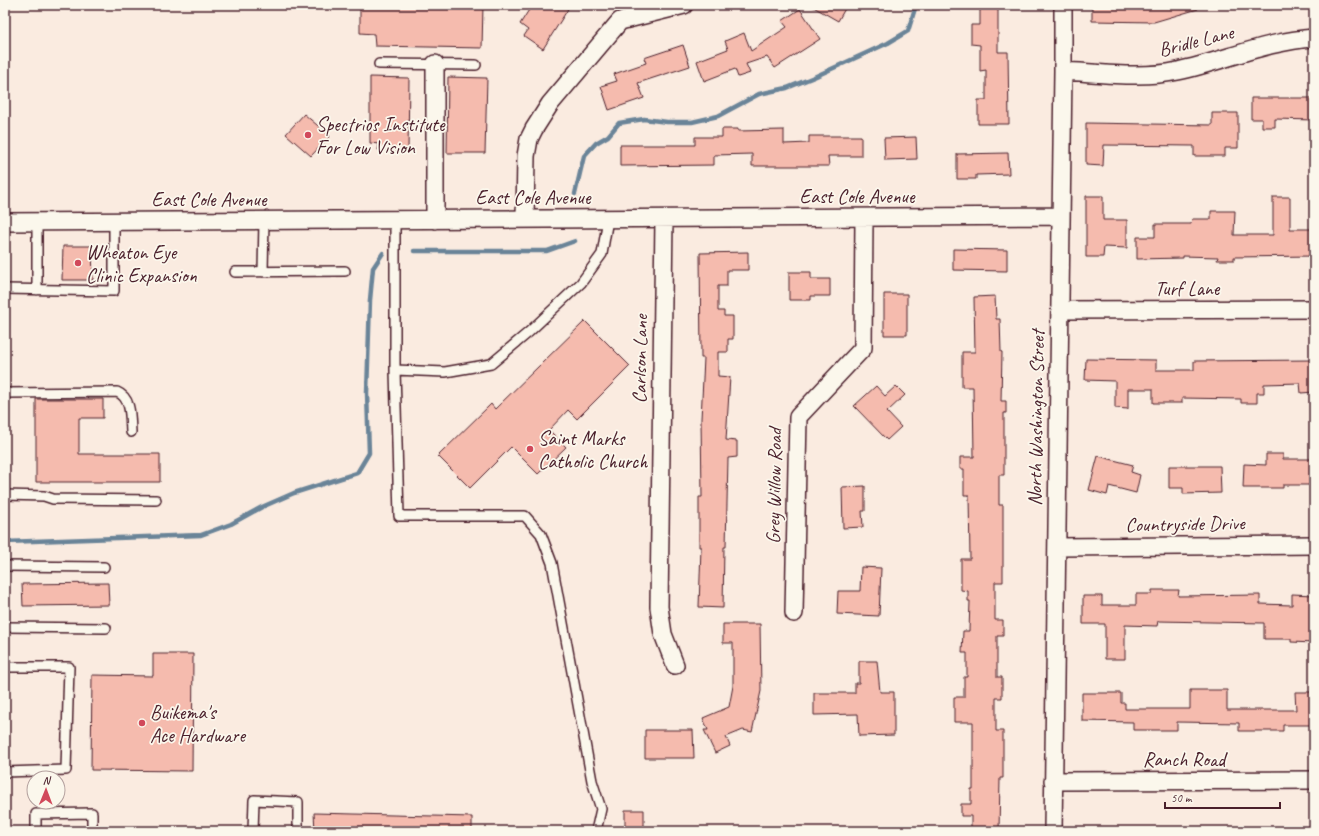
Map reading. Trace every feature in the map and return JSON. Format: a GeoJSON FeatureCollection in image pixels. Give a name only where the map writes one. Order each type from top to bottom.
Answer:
{"type":"FeatureCollection","features":[{"type":"Feature","properties":{"kind":"street"},"geometry":{"type":"LineString","coordinates":[[525,219],[526,156],[534,129],[550,104],[620,13],[684,5]]}},
{"type":"Feature","properties":{"kind":"street","name":"North Washington Street"},"geometry":{"type":"LineString","coordinates":[[1053,831],[1063,5]]}},
{"type":"Feature","properties":{"kind":"street","name":"Bridle Lane"},"geometry":{"type":"LineString","coordinates":[[1063,71],[1147,74],[1177,71],[1270,44],[1314,38]]}},
{"type":"Feature","properties":{"kind":"street"},"geometry":{"type":"LineString","coordinates":[[435,64],[435,220]]}},
{"type":"Feature","properties":{"kind":"street","name":"East Cole Avenue"},"geometry":{"type":"LineString","coordinates":[[5,222],[1061,216]]}},
{"type":"Feature","properties":{"kind":"street","name":"Grey Willow Road"},"geometry":{"type":"LineString","coordinates":[[794,613],[798,418],[862,348],[864,218]]}},
{"type":"Feature","properties":{"kind":"street","name":"Carlson Lane"},"geometry":{"type":"LineString","coordinates":[[664,219],[659,607],[663,634],[675,665]]}},
{"type":"Feature","properties":{"kind":"street","name":"Turf Lane"},"geometry":{"type":"LineString","coordinates":[[1060,310],[1314,309]]}},
{"type":"Feature","properties":{"kind":"street","name":"Countryside Drive"},"geometry":{"type":"LineString","coordinates":[[1057,547],[1314,545]]}},
{"type":"Feature","properties":{"kind":"street","name":"Ranch Road"},"geometry":{"type":"LineString","coordinates":[[1053,781],[1314,780]]}},
{"type":"Feature","properties":{"kind":"lane"},"geometry":{"type":"LineString","coordinates":[[379,64],[476,65]]}},
{"type":"Feature","properties":{"kind":"lane"},"geometry":{"type":"LineString","coordinates":[[395,370],[445,372],[490,364],[529,332],[581,283],[602,254],[608,219]]}},
{"type":"Feature","properties":{"kind":"lane"},"geometry":{"type":"LineString","coordinates":[[263,272],[264,220]]}},
{"type":"Feature","properties":{"kind":"lane"},"geometry":{"type":"LineString","coordinates":[[395,220],[395,370],[399,516],[525,516],[541,534],[552,563],[592,781],[601,809],[596,831]]}},
{"type":"Feature","properties":{"kind":"lane"},"geometry":{"type":"LineString","coordinates":[[5,289],[114,291],[114,221]]}},
{"type":"Feature","properties":{"kind":"lane"},"geometry":{"type":"LineString","coordinates":[[37,222],[37,290]]}},
{"type":"Feature","properties":{"kind":"lane"},"geometry":{"type":"LineString","coordinates":[[235,272],[345,271]]}},
{"type":"Feature","properties":{"kind":"lane"},"geometry":{"type":"LineString","coordinates":[[5,393],[117,392],[126,399],[129,408],[131,432]]}},
{"type":"Feature","properties":{"kind":"lane"},"geometry":{"type":"LineString","coordinates":[[5,495],[44,496],[53,499],[156,500]]}},
{"type":"Feature","properties":{"kind":"lane"},"geometry":{"type":"LineString","coordinates":[[5,566],[104,567]]}},
{"type":"Feature","properties":{"kind":"lane"},"geometry":{"type":"LineString","coordinates":[[5,627],[106,628]]}},
{"type":"Feature","properties":{"kind":"lane"},"geometry":{"type":"LineString","coordinates":[[5,667],[69,667],[66,770],[5,772]]}},
{"type":"Feature","properties":{"kind":"lane"},"geometry":{"type":"LineString","coordinates":[[253,831],[254,800],[298,802],[298,831]]}},
{"type":"Feature","properties":{"kind":"lane"},"geometry":{"type":"LineString","coordinates":[[36,831],[36,814],[92,813],[92,831]]}},
{"type":"Feature","properties":{"kind":"building"},"geometry":{"type":"Polygon","coordinates":[[[360,5],[483,5],[482,48],[375,46],[374,34],[360,33],[360,5]]]}},
{"type":"Feature","properties":{"kind":"building"},"geometry":{"type":"Polygon","coordinates":[[[532,5],[562,5],[568,9],[543,49],[524,36],[528,30],[520,24],[532,5]]]}},
{"type":"Feature","properties":{"kind":"building"},"geometry":{"type":"Polygon","coordinates":[[[810,5],[847,5],[838,21],[810,5]]]}},
{"type":"Feature","properties":{"kind":"building"},"geometry":{"type":"Polygon","coordinates":[[[980,5],[998,5],[998,52],[1008,52],[1009,124],[978,124],[978,100],[986,100],[986,70],[980,71],[980,45],[971,44],[971,25],[980,25],[980,5]]]}},
{"type":"Feature","properties":{"kind":"building"},"geometry":{"type":"Polygon","coordinates":[[[1092,5],[1198,5],[1198,9],[1154,22],[1092,21],[1092,5]]]}},
{"type":"Feature","properties":{"kind":"building"},"geometry":{"type":"Polygon","coordinates":[[[800,9],[820,39],[775,68],[767,57],[746,64],[750,73],[738,77],[735,69],[704,81],[697,61],[728,49],[725,41],[744,33],[751,51],[787,27],[782,21],[800,9]]]}},
{"type":"Feature","properties":{"kind":"building"},"geometry":{"type":"Polygon","coordinates":[[[683,45],[690,66],[638,83],[644,98],[609,110],[601,86],[617,81],[614,74],[646,63],[644,58],[683,45]]]}},
{"type":"Feature","properties":{"kind":"building"},"geometry":{"type":"Polygon","coordinates":[[[370,77],[409,78],[408,151],[378,150],[379,144],[370,143],[370,77]]]}},
{"type":"Feature","properties":{"kind":"building"},"geometry":{"type":"Polygon","coordinates":[[[448,77],[487,78],[485,153],[447,153],[448,77]]]}},
{"type":"Feature","properties":{"kind":"building"},"geometry":{"type":"Polygon","coordinates":[[[1251,98],[1314,98],[1314,120],[1275,119],[1275,127],[1262,127],[1262,119],[1251,119],[1251,98]]]}},
{"type":"Feature","properties":{"kind":"building"},"geometry":{"type":"Polygon","coordinates":[[[1212,113],[1238,113],[1238,148],[1225,148],[1225,156],[1194,156],[1194,146],[1104,145],[1103,166],[1086,165],[1086,123],[1212,125],[1212,113]]]}},
{"type":"Feature","properties":{"kind":"building","name":"Spectrios Institute For Low Vision"},"geometry":{"type":"Polygon","coordinates":[[[304,114],[330,136],[311,156],[286,134],[304,114]]]}},
{"type":"Feature","properties":{"kind":"building"},"geometry":{"type":"Polygon","coordinates":[[[722,129],[738,129],[738,131],[784,130],[784,144],[809,143],[809,136],[861,136],[861,156],[828,156],[829,166],[752,166],[752,154],[714,155],[714,165],[620,166],[620,145],[695,145],[695,137],[722,137],[722,129]]]}},
{"type":"Feature","properties":{"kind":"building"},"geometry":{"type":"Polygon","coordinates":[[[916,137],[917,159],[885,160],[884,138],[916,137]]]}},
{"type":"Feature","properties":{"kind":"building"},"geometry":{"type":"Polygon","coordinates":[[[1008,153],[1009,174],[976,175],[976,179],[957,179],[957,154],[1008,153]]]}},
{"type":"Feature","properties":{"kind":"building"},"geometry":{"type":"Polygon","coordinates":[[[1086,196],[1103,196],[1103,220],[1127,220],[1127,248],[1104,247],[1103,257],[1086,257],[1086,196]]]}},
{"type":"Feature","properties":{"kind":"building"},"geometry":{"type":"Polygon","coordinates":[[[1273,197],[1290,197],[1290,229],[1314,229],[1314,256],[1234,257],[1234,260],[1217,260],[1218,257],[1183,256],[1183,258],[1137,259],[1137,237],[1155,237],[1155,224],[1191,224],[1192,219],[1211,219],[1211,211],[1235,211],[1234,235],[1273,235],[1273,197]]]}},
{"type":"Feature","properties":{"kind":"building","name":"Wheaton Eye Clinic Expansion"},"geometry":{"type":"Polygon","coordinates":[[[63,246],[92,246],[93,280],[62,280],[63,246]]]}},
{"type":"Feature","properties":{"kind":"building"},"geometry":{"type":"Polygon","coordinates":[[[953,249],[1007,250],[1007,271],[953,270],[953,249]]]}},
{"type":"Feature","properties":{"kind":"building"},"geometry":{"type":"Polygon","coordinates":[[[748,252],[748,270],[727,270],[727,286],[718,286],[718,311],[724,311],[724,316],[733,316],[733,339],[728,339],[728,352],[718,352],[718,376],[730,377],[726,440],[737,441],[737,457],[728,458],[723,608],[699,607],[701,547],[699,547],[699,497],[702,497],[701,419],[704,358],[701,358],[700,253],[748,252]]]}},
{"type":"Feature","properties":{"kind":"building"},"geometry":{"type":"Polygon","coordinates":[[[789,272],[811,272],[811,279],[830,279],[830,296],[811,296],[811,300],[789,300],[789,272]]]}},
{"type":"Feature","properties":{"kind":"building"},"geometry":{"type":"Polygon","coordinates":[[[884,294],[907,294],[907,335],[884,335],[884,294]]]}},
{"type":"Feature","properties":{"kind":"building"},"geometry":{"type":"Polygon","coordinates":[[[995,296],[996,319],[1000,319],[1002,352],[1001,401],[1006,401],[1006,413],[1004,413],[1004,475],[999,475],[999,505],[1003,505],[1003,582],[995,582],[995,620],[1003,620],[1003,636],[997,636],[997,677],[1002,677],[1002,698],[996,698],[996,731],[1003,731],[1003,778],[1000,778],[999,831],[971,831],[971,816],[961,816],[961,804],[971,804],[971,789],[973,789],[973,722],[954,722],[954,697],[964,697],[964,677],[967,677],[967,653],[962,653],[963,631],[969,631],[970,601],[968,601],[968,591],[961,590],[961,559],[970,559],[969,495],[964,495],[964,469],[960,469],[960,457],[974,457],[973,387],[962,387],[962,352],[975,352],[974,297],[995,296]]]}},
{"type":"Feature","properties":{"kind":"building"},"geometry":{"type":"Polygon","coordinates":[[[585,321],[630,366],[577,419],[568,410],[549,430],[566,447],[538,474],[511,447],[470,488],[438,456],[491,404],[495,409],[585,321]]]}},
{"type":"Feature","properties":{"kind":"building"},"geometry":{"type":"Polygon","coordinates":[[[1086,359],[1156,360],[1156,370],[1194,370],[1194,361],[1314,360],[1314,392],[1301,393],[1300,383],[1264,384],[1264,393],[1257,393],[1257,403],[1241,403],[1241,399],[1182,398],[1182,403],[1153,403],[1153,389],[1128,389],[1128,409],[1115,408],[1115,381],[1085,380],[1086,359]]]}},
{"type":"Feature","properties":{"kind":"building"},"geometry":{"type":"Polygon","coordinates":[[[876,386],[885,396],[896,386],[905,395],[887,412],[901,427],[887,440],[854,406],[876,386]]]}},
{"type":"Feature","properties":{"kind":"building"},"geometry":{"type":"Polygon","coordinates":[[[36,399],[103,399],[103,418],[79,418],[79,454],[160,454],[160,482],[36,482],[36,399]]]}},
{"type":"Feature","properties":{"kind":"building"},"geometry":{"type":"Polygon","coordinates":[[[1266,454],[1283,454],[1283,459],[1314,459],[1314,485],[1283,485],[1283,488],[1243,488],[1244,464],[1266,465],[1266,454]]]}},
{"type":"Feature","properties":{"kind":"building"},"geometry":{"type":"Polygon","coordinates":[[[1098,456],[1133,465],[1131,472],[1140,475],[1136,493],[1109,486],[1107,495],[1089,490],[1098,456]]]}},
{"type":"Feature","properties":{"kind":"building"},"geometry":{"type":"Polygon","coordinates":[[[1169,466],[1220,466],[1221,493],[1183,494],[1183,488],[1169,488],[1169,466]]]}},
{"type":"Feature","properties":{"kind":"building"},"geometry":{"type":"Polygon","coordinates":[[[865,486],[865,511],[862,511],[863,527],[843,528],[842,487],[865,486]]]}},
{"type":"Feature","properties":{"kind":"building"},"geometry":{"type":"Polygon","coordinates":[[[861,567],[881,568],[879,616],[837,614],[838,591],[860,591],[861,567]]]}},
{"type":"Feature","properties":{"kind":"building"},"geometry":{"type":"Polygon","coordinates":[[[108,583],[109,605],[23,606],[22,584],[108,583]]]}},
{"type":"Feature","properties":{"kind":"building"},"geometry":{"type":"Polygon","coordinates":[[[1152,590],[1179,590],[1178,596],[1260,595],[1260,604],[1292,605],[1292,594],[1314,595],[1314,643],[1291,642],[1291,639],[1264,639],[1264,623],[1158,621],[1157,626],[1125,625],[1125,659],[1105,659],[1105,624],[1083,624],[1083,596],[1102,596],[1102,605],[1136,605],[1136,594],[1152,594],[1152,590]]]}},
{"type":"Feature","properties":{"kind":"building"},"geometry":{"type":"Polygon","coordinates":[[[723,624],[760,624],[761,691],[752,732],[743,730],[726,737],[730,746],[715,753],[704,730],[708,730],[703,718],[729,707],[733,686],[733,643],[723,643],[723,624]]]}},
{"type":"Feature","properties":{"kind":"building","name":"Buikema's Ace Hardware"},"geometry":{"type":"Polygon","coordinates":[[[153,654],[193,654],[192,771],[91,770],[92,675],[153,676],[153,654]]]}},
{"type":"Feature","properties":{"kind":"building"},"geometry":{"type":"Polygon","coordinates":[[[859,661],[877,661],[880,692],[894,692],[894,735],[859,736],[858,714],[814,715],[814,693],[855,693],[855,683],[859,683],[859,661]]]}},
{"type":"Feature","properties":{"kind":"building"},"geometry":{"type":"Polygon","coordinates":[[[1190,690],[1227,690],[1227,710],[1296,710],[1295,692],[1314,692],[1314,725],[1283,725],[1283,731],[1239,731],[1239,723],[1177,722],[1177,730],[1133,730],[1133,722],[1082,721],[1082,693],[1121,693],[1121,703],[1125,703],[1125,709],[1190,709],[1190,690]]]}},
{"type":"Feature","properties":{"kind":"building"},"geometry":{"type":"Polygon","coordinates":[[[645,730],[693,730],[694,758],[645,758],[645,730]]]}},
{"type":"Feature","properties":{"kind":"building"},"geometry":{"type":"Polygon","coordinates":[[[625,810],[644,810],[644,831],[625,831],[625,810]]]}},
{"type":"Feature","properties":{"kind":"building"},"geometry":{"type":"Polygon","coordinates":[[[314,813],[472,817],[472,831],[315,831],[314,813]]]}},
{"type":"Feature","properties":{"kind":"waterway"},"geometry":{"type":"LineString","coordinates":[[575,194],[584,156],[596,143],[608,136],[619,123],[644,119],[667,122],[692,122],[718,116],[759,94],[787,88],[888,43],[908,31],[916,5]]}},
{"type":"Feature","properties":{"kind":"waterway"},"geometry":{"type":"LineString","coordinates":[[414,251],[547,251],[575,241]]}},
{"type":"Feature","properties":{"kind":"waterway"},"geometry":{"type":"LineString","coordinates":[[5,542],[201,535],[231,524],[262,507],[294,493],[357,473],[369,453],[367,393],[370,300],[373,268],[383,253]]}},
{"type":"Feature","properties":{"kind":"place","name":"Spectrios Institute For Low Vision"},"geometry":{"type":"Point","coordinates":[308,135]}},
{"type":"Feature","properties":{"kind":"place","name":"Wheaton Eye Clinic Expansion"},"geometry":{"type":"Point","coordinates":[78,263]}},
{"type":"Feature","properties":{"kind":"place","name":"Saint Marks Catholic Church"},"geometry":{"type":"Point","coordinates":[530,449]}},
{"type":"Feature","properties":{"kind":"place","name":"Buikema's Ace Hardware"},"geometry":{"type":"Point","coordinates":[142,723]}}]}
